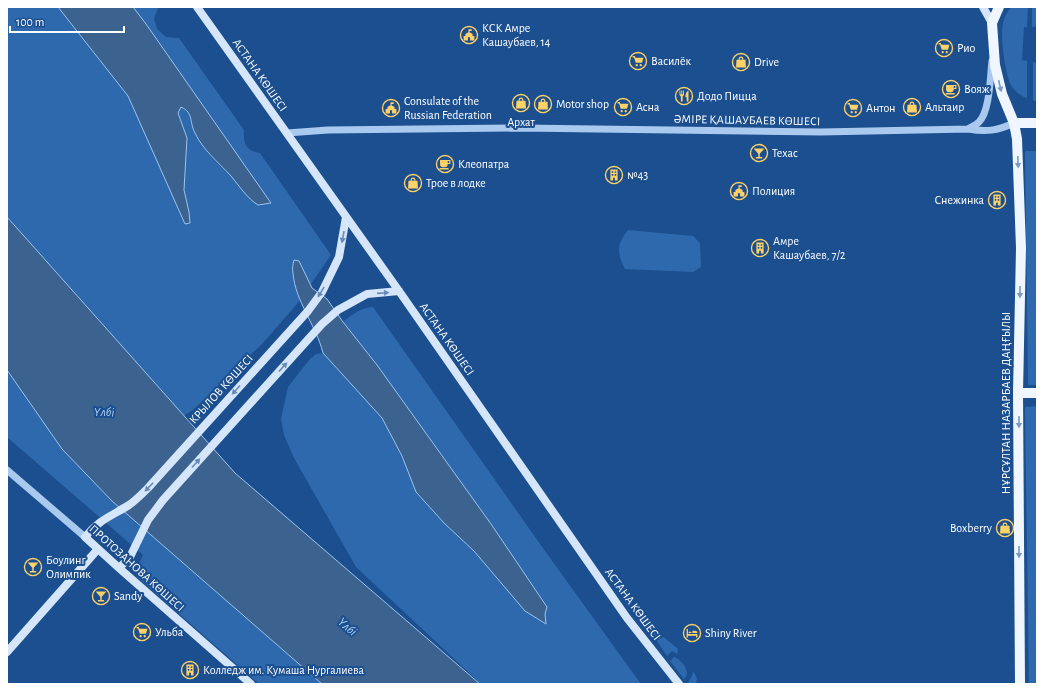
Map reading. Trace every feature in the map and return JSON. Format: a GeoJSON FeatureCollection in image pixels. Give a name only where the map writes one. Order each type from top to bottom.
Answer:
{"type":"FeatureCollection","features":[{"type":"Feature","properties":{"kind":"main road","name":"АСТАНА КӨШЕСІ"},"geometry":{"type":"LineString","coordinates":[[197,7],[400,291],[627,618],[679,684]]}},
{"type":"Feature","properties":{"kind":"main road"},"geometry":{"type":"LineString","coordinates":[[983,7],[992,23]]}},
{"type":"Feature","properties":{"kind":"main road","name":"НҰРСҰЛТАН НАЗАРБАЕВ ДАҢҒЫЛЫ"},"geometry":{"type":"LineString","coordinates":[[999,7],[992,23],[993,51],[1002,94],[1014,123],[1017,139],[1021,248],[1018,393],[1020,684]]}},
{"type":"Feature","properties":{"kind":"main road"},"geometry":{"type":"LineString","coordinates":[[1014,123],[1037,123]]}},
{"type":"Feature","properties":{"kind":"main road","name":"КРЫЛОВ КӨШЕСІ"},"geometry":{"type":"LineString","coordinates":[[85,536],[102,520],[130,504],[158,476],[308,311],[322,292],[339,258],[346,217]]}},
{"type":"Feature","properties":{"kind":"main road"},"geometry":{"type":"LineString","coordinates":[[119,568],[130,556],[148,520],[163,500],[322,324],[338,310],[367,294],[400,291]]}},
{"type":"Feature","properties":{"kind":"main road"},"geometry":{"type":"LineString","coordinates":[[1018,393],[1037,393]]}},
{"type":"Feature","properties":{"kind":"main road","name":"ПРОТОЗАНОВА КӨШЕСІ"},"geometry":{"type":"LineString","coordinates":[[85,536],[119,568],[251,684]]}},
{"type":"Feature","properties":{"kind":"main road"},"geometry":{"type":"LineString","coordinates":[[7,652],[98,549]]}},
{"type":"Feature","properties":{"kind":"street"},"geometry":{"type":"LineString","coordinates":[[968,129],[979,122],[985,113],[988,100],[993,51]]}},
{"type":"Feature","properties":{"kind":"street","name":"ӘМІРЕ ҚАШАУБАЕВ КӨШЕСІ"},"geometry":{"type":"LineString","coordinates":[[286,133],[328,130],[514,128],[821,132],[968,129],[984,131],[1005,128],[1014,123]]}},
{"type":"Feature","properties":{"kind":"street","name":"ПРОТОЗАНОВА КӨШЕСІ"},"geometry":{"type":"LineString","coordinates":[[7,470],[85,536]]}},
{"type":"Feature","properties":{"kind":"shaded area"},"geometry":{"type":"Polygon","coordinates":[[[7,7],[58,7],[128,96],[185,224],[190,223],[184,190],[187,138],[178,112],[181,106],[188,112],[196,135],[215,161],[222,168],[270,203],[133,7],[157,7],[158,8],[154,18],[157,29],[166,37],[179,38],[244,130],[246,146],[251,151],[260,153],[331,255],[297,304],[262,344],[194,409],[184,416],[7,217],[7,7]]]}},
{"type":"Feature","properties":{"kind":"shaded area"},"geometry":{"type":"Polygon","coordinates":[[[1012,7],[1028,7],[1027,27],[1024,27],[1022,60],[1027,61],[1027,98],[1022,96],[1012,87],[1005,64],[1002,29],[1005,17],[1012,7]]]}},
{"type":"Feature","properties":{"kind":"shaded area"},"geometry":{"type":"Polygon","coordinates":[[[1032,7],[1037,7],[1037,27],[1032,27],[1032,7]]]}},
{"type":"Feature","properties":{"kind":"shaded area"},"geometry":{"type":"Polygon","coordinates":[[[1033,62],[1037,63],[1037,101],[1033,101],[1033,62]]]}},
{"type":"Feature","properties":{"kind":"shaded area"},"geometry":{"type":"Polygon","coordinates":[[[1025,151],[1037,151],[1037,385],[1028,385],[1025,151]]]}},
{"type":"Feature","properties":{"kind":"shaded area"},"geometry":{"type":"Polygon","coordinates":[[[628,230],[693,236],[700,243],[701,267],[693,272],[625,269],[620,258],[619,249],[621,240],[628,230]]]}},
{"type":"Feature","properties":{"kind":"shaded area"},"geometry":{"type":"Polygon","coordinates":[[[373,307],[641,684],[481,684],[356,567],[294,458],[284,435],[281,419],[288,387],[310,359],[316,354],[323,353],[382,418],[402,456],[416,492],[444,523],[474,551],[525,611],[545,614],[547,607],[491,524],[377,365],[343,322],[360,310],[373,307]]]}},
{"type":"Feature","properties":{"kind":"shaded area"},"geometry":{"type":"Polygon","coordinates":[[[7,370],[62,449],[112,501],[322,684],[259,684],[136,576],[138,566],[143,555],[7,437],[7,370]]]}},
{"type":"Feature","properties":{"kind":"shaded area"},"geometry":{"type":"Polygon","coordinates":[[[1037,406],[1037,684],[1029,684],[1025,407],[1037,406]]]}},
{"type":"Feature","properties":{"kind":"shaded area"},"geometry":{"type":"Polygon","coordinates":[[[654,632],[665,638],[678,649],[677,654],[672,651],[667,656],[653,635],[654,632]]]}},
{"type":"Feature","properties":{"kind":"shaded area"},"geometry":{"type":"Polygon","coordinates":[[[674,657],[682,662],[685,667],[687,675],[684,679],[670,661],[674,657]]]}},
{"type":"Feature","properties":{"kind":"shaded area"},"geometry":{"type":"Polygon","coordinates":[[[693,671],[697,678],[696,684],[689,684],[688,683],[693,671]]]}},
{"type":"Feature","properties":{"kind":"water"},"geometry":{"type":"Polygon","coordinates":[[[58,7],[133,7],[271,203],[258,205],[247,196],[231,176],[202,145],[193,129],[190,115],[181,107],[178,113],[187,138],[184,190],[190,223],[185,224],[128,96],[58,7]]]}},
{"type":"Feature","properties":{"kind":"water","name":"Үлбі"},"geometry":{"type":"Polygon","coordinates":[[[7,217],[235,473],[480,684],[322,684],[112,501],[62,449],[7,370],[7,217]]]}},
{"type":"Feature","properties":{"kind":"water"},"geometry":{"type":"Polygon","coordinates":[[[294,260],[299,261],[312,288],[327,299],[377,365],[491,524],[547,607],[545,614],[546,624],[525,611],[474,551],[444,523],[416,492],[402,456],[382,418],[323,353],[316,333],[298,293],[293,271],[294,260]]]}},
{"type":"Feature","properties":{"kind":"place","name":"КСК Амре Кашаубаев, 14"},"geometry":{"type":"Point","coordinates":[469,35]}},
{"type":"Feature","properties":{"kind":"place","name":"Рио"},"geometry":{"type":"Point","coordinates":[944,48]}},
{"type":"Feature","properties":{"kind":"place","name":"Василёк"},"geometry":{"type":"Point","coordinates":[638,61]}},
{"type":"Feature","properties":{"kind":"place","name":"Drive"},"geometry":{"type":"Point","coordinates":[741,62]}},
{"type":"Feature","properties":{"kind":"place","name":"Вояж"},"geometry":{"type":"Point","coordinates":[951,89]}},
{"type":"Feature","properties":{"kind":"place","name":"Додо Пицца"},"geometry":{"type":"Point","coordinates":[684,96]}},
{"type":"Feature","properties":{"kind":"place","name":"Архат"},"geometry":{"type":"Point","coordinates":[521,103]}},
{"type":"Feature","properties":{"kind":"place","name":"Motor shop"},"geometry":{"type":"Point","coordinates":[543,104]}},
{"type":"Feature","properties":{"kind":"place","name":"Асна"},"geometry":{"type":"Point","coordinates":[623,107]}},
{"type":"Feature","properties":{"kind":"place","name":"Альтаир"},"geometry":{"type":"Point","coordinates":[912,107]}},
{"type":"Feature","properties":{"kind":"place","name":"Consulate of the Russian Federation"},"geometry":{"type":"Point","coordinates":[391,108]}},
{"type":"Feature","properties":{"kind":"place","name":"Антон"},"geometry":{"type":"Point","coordinates":[853,108]}},
{"type":"Feature","properties":{"kind":"place","name":"Техас"},"geometry":{"type":"Point","coordinates":[759,153]}},
{"type":"Feature","properties":{"kind":"place","name":"Клеопатра"},"geometry":{"type":"Point","coordinates":[445,164]}},
{"type":"Feature","properties":{"kind":"place","name":"№43"},"geometry":{"type":"Point","coordinates":[614,175]}},
{"type":"Feature","properties":{"kind":"place","name":"Трое в лодке"},"geometry":{"type":"Point","coordinates":[413,183]}},
{"type":"Feature","properties":{"kind":"place","name":"Полиция"},"geometry":{"type":"Point","coordinates":[739,191]}},
{"type":"Feature","properties":{"kind":"place","name":"Снежинка"},"geometry":{"type":"Point","coordinates":[997,200]}},
{"type":"Feature","properties":{"kind":"place","name":"Амре Кашаубаев, 7/2"},"geometry":{"type":"Point","coordinates":[760,248]}},
{"type":"Feature","properties":{"kind":"place","name":"Boxberry"},"geometry":{"type":"Point","coordinates":[1005,528]}},
{"type":"Feature","properties":{"kind":"place","name":"Боулинг Олимпик"},"geometry":{"type":"Point","coordinates":[33,567]}},
{"type":"Feature","properties":{"kind":"place","name":"Sandy"},"geometry":{"type":"Point","coordinates":[101,596]}},
{"type":"Feature","properties":{"kind":"place","name":"Ульба"},"geometry":{"type":"Point","coordinates":[142,632]}},
{"type":"Feature","properties":{"kind":"place","name":"Shiny River"},"geometry":{"type":"Point","coordinates":[692,633]}},
{"type":"Feature","properties":{"kind":"place","name":"Колледж им. Кумаша Нургалиева"},"geometry":{"type":"Point","coordinates":[190,670]}}]}
